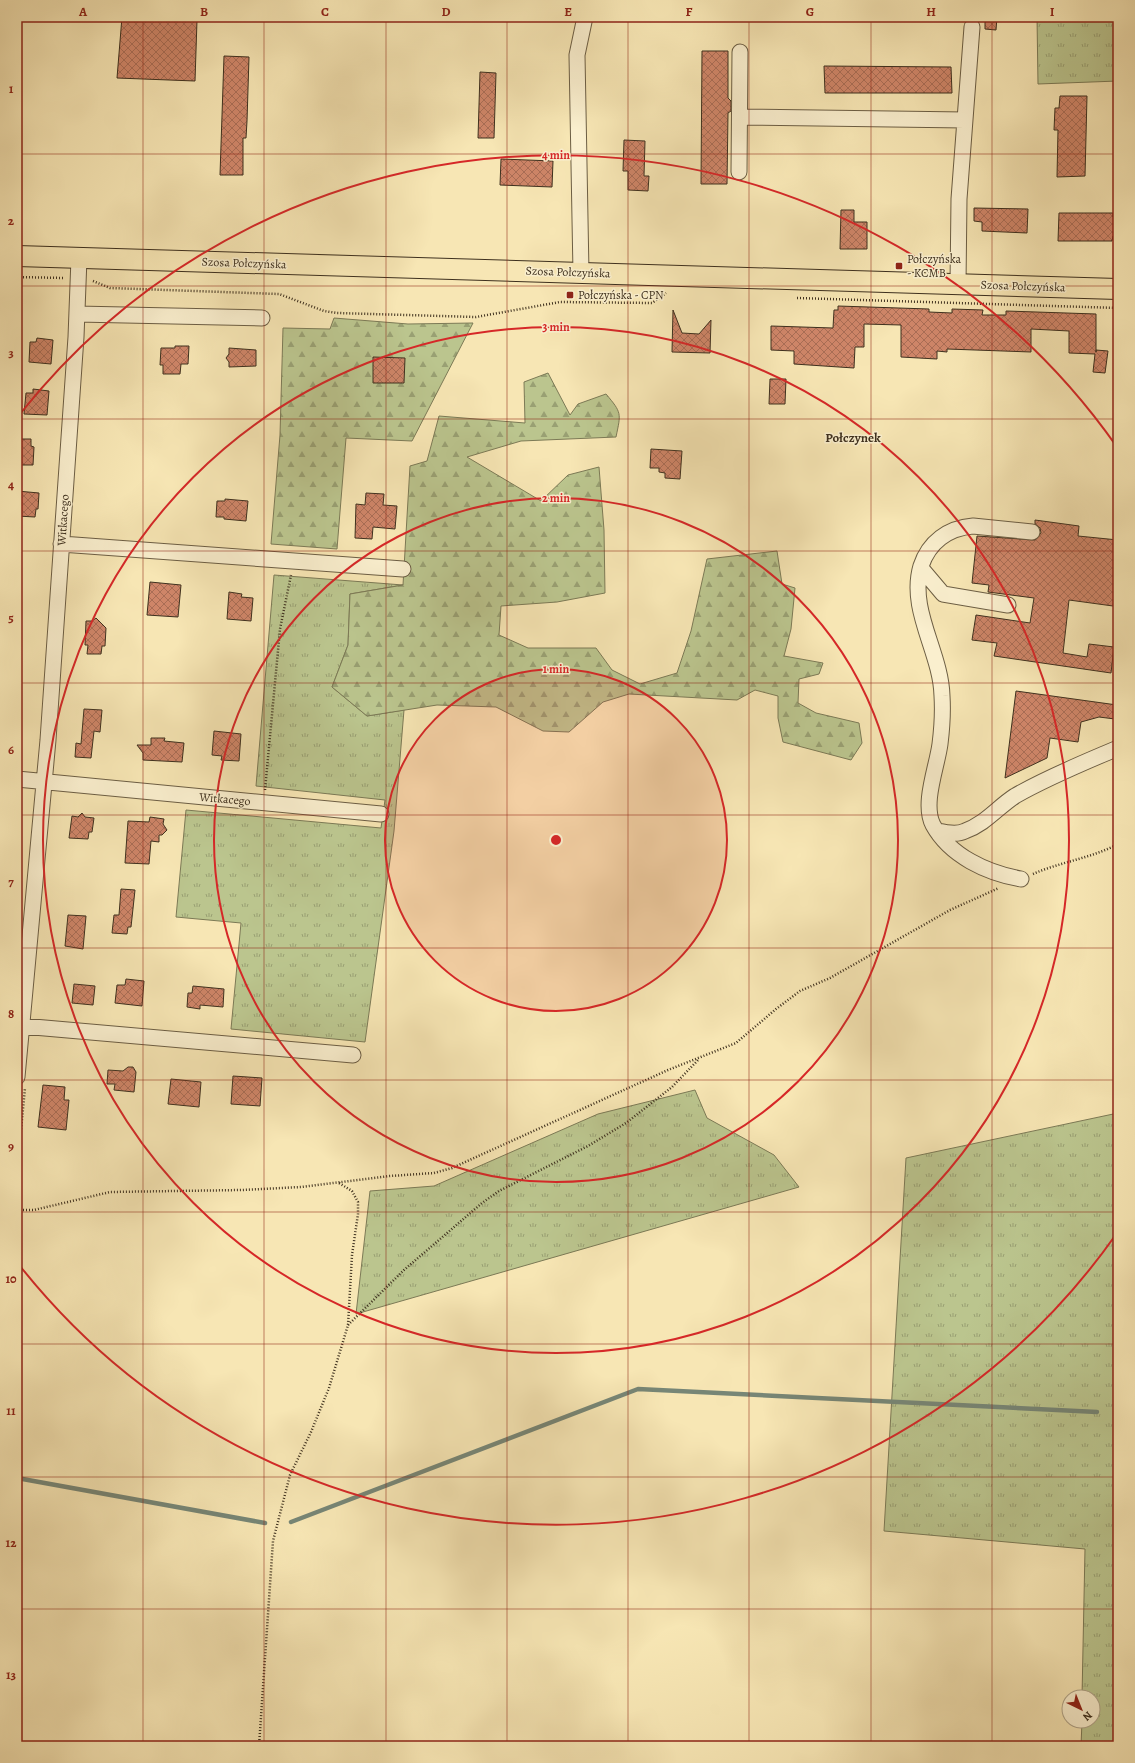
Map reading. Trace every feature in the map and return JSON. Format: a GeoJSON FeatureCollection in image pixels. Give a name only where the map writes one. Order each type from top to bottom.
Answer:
{"type":"FeatureCollection","features":[{"type":"Feature","properties":{"kind":"main road","name":"Szosa Połczyńska"},"geometry":{"type":"LineString","coordinates":[[17,256],[1118,289]]}},
{"type":"Feature","properties":{"kind":"street"},"geometry":{"type":"LineString","coordinates":[[581,273],[577,56],[585,17]]}},
{"type":"Feature","properties":{"kind":"street"},"geometry":{"type":"LineString","coordinates":[[958,284],[959,199],[972,28]]}},
{"type":"Feature","properties":{"kind":"street"},"geometry":{"type":"LineString","coordinates":[[739,172],[740,52]]}},
{"type":"Feature","properties":{"kind":"street"},"geometry":{"type":"LineString","coordinates":[[740,117],[965,120]]}},
{"type":"Feature","properties":{"kind":"street","name":"Witkacego"},"geometry":{"type":"LineString","coordinates":[[17,1077],[45,781],[77,314],[79,258]]}},
{"type":"Feature","properties":{"kind":"street"},"geometry":{"type":"LineString","coordinates":[[77,314],[262,318]]}},
{"type":"Feature","properties":{"kind":"street"},"geometry":{"type":"LineString","coordinates":[[1021,879],[983,868],[960,854],[938,831],[933,824],[929,813],[929,801],[940,744],[941,683],[921,609],[918,590],[921,568],[931,546],[939,538],[954,530],[973,526],[1032,532]]}},
{"type":"Feature","properties":{"kind":"street"},"geometry":{"type":"LineString","coordinates":[[61,544],[403,569]]}},
{"type":"Feature","properties":{"kind":"street"},"geometry":{"type":"LineString","coordinates":[[921,568],[943,594],[1008,605]]}},
{"type":"Feature","properties":{"kind":"street"},"geometry":{"type":"LineString","coordinates":[[938,831],[956,833],[964,832],[978,825],[1012,798],[1035,784],[1118,748]]}},
{"type":"Feature","properties":{"kind":"street"},"geometry":{"type":"LineString","coordinates":[[17,779],[45,781]]}},
{"type":"Feature","properties":{"kind":"street","name":"Witkacego"},"geometry":{"type":"LineString","coordinates":[[45,781],[381,814]]}},
{"type":"Feature","properties":{"kind":"street"},"geometry":{"type":"LineString","coordinates":[[22,1026],[354,1055]]}},
{"type":"Feature","properties":{"kind":"path"},"geometry":{"type":"LineString","coordinates":[[17,277],[88,279],[110,288],[279,294],[324,311],[337,313],[476,317],[560,302],[652,303]]}},
{"type":"Feature","properties":{"kind":"path"},"geometry":{"type":"LineString","coordinates":[[824,299],[1118,308]]}},
{"type":"Feature","properties":{"kind":"path"},"geometry":{"type":"LineString","coordinates":[[264,802],[280,629],[294,561]]}},
{"type":"Feature","properties":{"kind":"path"},"geometry":{"type":"LineString","coordinates":[[17,1210],[34,1210],[110,1192],[242,1190],[301,1187],[434,1173],[452,1168],[668,1070],[699,1059],[736,1043],[800,991],[830,978],[950,910],[1046,868],[1106,851],[1118,844]]}},
{"type":"Feature","properties":{"kind":"path"},"geometry":{"type":"LineString","coordinates":[[348,1325],[404,1270],[482,1203],[499,1191],[588,1146],[626,1123],[672,1086],[699,1059]]}},
{"type":"Feature","properties":{"kind":"path"},"geometry":{"type":"LineString","coordinates":[[259,1746],[273,1541],[290,1475],[311,1432],[329,1388],[348,1325],[352,1255],[358,1214],[358,1202],[352,1191],[338,1183]]}},
{"type":"Feature","properties":{"kind":"green space"},"geometry":{"type":"Polygon","coordinates":[[[1037,17],[1118,17],[1118,81],[1038,84],[1037,17]]]}},
{"type":"Feature","properties":{"kind":"green space"},"geometry":{"type":"Polygon","coordinates":[[[334,318],[408,324],[473,323],[412,441],[346,438],[337,549],[271,544],[280,435],[283,328],[330,329],[334,318]]]}},
{"type":"Feature","properties":{"kind":"green space"},"geometry":{"type":"Polygon","coordinates":[[[548,373],[570,415],[578,404],[606,394],[615,405],[619,414],[616,437],[521,441],[467,457],[541,501],[568,475],[599,467],[604,530],[605,593],[557,602],[501,606],[499,635],[528,648],[596,648],[612,670],[640,684],[677,673],[691,631],[707,559],[777,551],[782,584],[795,588],[791,629],[784,656],[823,663],[819,674],[799,679],[798,703],[816,713],[859,723],[862,743],[851,760],[783,742],[778,718],[778,696],[755,690],[737,700],[629,694],[603,702],[569,732],[543,731],[496,707],[437,705],[367,716],[332,687],[348,645],[350,594],[403,585],[410,466],[427,461],[439,416],[525,423],[524,382],[548,373]]]}},
{"type":"Feature","properties":{"kind":"green space"},"geometry":{"type":"Polygon","coordinates":[[[274,575],[403,585],[350,594],[348,645],[332,687],[367,716],[404,710],[394,831],[365,1042],[231,1029],[241,923],[176,917],[186,810],[381,828],[385,800],[256,786],[274,575]]]}},
{"type":"Feature","properties":{"kind":"green space"},"geometry":{"type":"Polygon","coordinates":[[[695,1090],[707,1118],[774,1155],[799,1187],[356,1314],[370,1191],[434,1186],[598,1114],[695,1090]]]}},
{"type":"Feature","properties":{"kind":"green space"},"geometry":{"type":"Polygon","coordinates":[[[1118,1113],[1117,1746],[1081,1746],[1082,1729],[1101,1729],[1101,1689],[1082,1689],[1085,1549],[884,1531],[906,1158],[1118,1113]]]}},
{"type":"Feature","properties":{"kind":"building"},"geometry":{"type":"Polygon","coordinates":[[[122,17],[197,20],[195,81],[117,78],[122,17]]]}},
{"type":"Feature","properties":{"kind":"building"},"geometry":{"type":"Polygon","coordinates":[[[985,17],[997,17],[996,30],[985,29],[985,17]]]}},
{"type":"Feature","properties":{"kind":"building"},"geometry":{"type":"Polygon","coordinates":[[[702,51],[728,51],[728,98],[731,101],[731,111],[728,113],[727,184],[701,184],[702,51]]]}},
{"type":"Feature","properties":{"kind":"building"},"geometry":{"type":"Polygon","coordinates":[[[224,56],[249,57],[246,138],[243,138],[243,175],[220,175],[224,56]]]}},
{"type":"Feature","properties":{"kind":"building"},"geometry":{"type":"Polygon","coordinates":[[[824,66],[951,67],[952,93],[825,93],[824,66]]]}},
{"type":"Feature","properties":{"kind":"building"},"geometry":{"type":"Polygon","coordinates":[[[480,72],[496,73],[494,138],[478,138],[480,72]]]}},
{"type":"Feature","properties":{"kind":"building"},"geometry":{"type":"Polygon","coordinates":[[[1060,96],[1087,96],[1085,176],[1057,177],[1058,130],[1054,130],[1055,108],[1059,108],[1060,96]]]}},
{"type":"Feature","properties":{"kind":"building"},"geometry":{"type":"Polygon","coordinates":[[[624,140],[645,141],[644,176],[649,176],[648,191],[628,190],[628,171],[623,171],[624,140]]]}},
{"type":"Feature","properties":{"kind":"building"},"geometry":{"type":"Polygon","coordinates":[[[501,159],[553,161],[552,187],[500,185],[501,159]]]}},
{"type":"Feature","properties":{"kind":"building"},"geometry":{"type":"Polygon","coordinates":[[[974,208],[1028,209],[1027,233],[982,231],[982,222],[974,221],[974,208]]]}},
{"type":"Feature","properties":{"kind":"building"},"geometry":{"type":"Polygon","coordinates":[[[841,210],[854,210],[854,222],[867,222],[867,249],[840,249],[841,210]]]}},
{"type":"Feature","properties":{"kind":"building"},"geometry":{"type":"Polygon","coordinates":[[[1059,213],[1113,213],[1113,217],[1118,217],[1118,236],[1113,236],[1112,241],[1058,241],[1059,213]]]}},
{"type":"Feature","properties":{"kind":"building"},"geometry":{"type":"Polygon","coordinates":[[[838,306],[929,309],[929,312],[952,313],[952,309],[983,310],[982,315],[1006,315],[1006,311],[1096,314],[1096,350],[1108,351],[1105,373],[1093,372],[1095,354],[1069,353],[1069,331],[1031,329],[1031,352],[947,349],[947,352],[937,351],[937,359],[901,357],[901,325],[864,324],[864,347],[855,347],[854,368],[794,364],[794,351],[771,350],[771,326],[833,328],[834,310],[838,310],[838,306]]]}},
{"type":"Feature","properties":{"kind":"building"},"geometry":{"type":"Polygon","coordinates":[[[673,310],[682,333],[699,334],[711,320],[710,353],[672,352],[673,310]]]}},
{"type":"Feature","properties":{"kind":"building"},"geometry":{"type":"Polygon","coordinates":[[[37,338],[53,340],[51,364],[29,362],[30,342],[36,342],[37,338]]]}},
{"type":"Feature","properties":{"kind":"building"},"geometry":{"type":"Polygon","coordinates":[[[175,346],[189,346],[188,364],[181,364],[180,374],[163,374],[163,365],[160,365],[161,348],[175,348],[175,346]]]}},
{"type":"Feature","properties":{"kind":"building"},"geometry":{"type":"Polygon","coordinates":[[[229,348],[256,350],[256,366],[229,367],[229,362],[226,358],[229,354],[229,348]]]}},
{"type":"Feature","properties":{"kind":"building"},"geometry":{"type":"Polygon","coordinates":[[[373,357],[405,358],[404,383],[373,383],[373,357]]]}},
{"type":"Feature","properties":{"kind":"building"},"geometry":{"type":"Polygon","coordinates":[[[770,379],[786,379],[785,404],[769,404],[770,379]]]}},
{"type":"Feature","properties":{"kind":"building"},"geometry":{"type":"Polygon","coordinates":[[[33,389],[49,391],[47,415],[24,414],[26,393],[33,393],[33,389]]]}},
{"type":"Feature","properties":{"kind":"building"},"geometry":{"type":"Polygon","coordinates":[[[17,439],[31,439],[31,446],[34,447],[33,465],[17,465],[17,439]]]}},
{"type":"Feature","properties":{"kind":"building"},"geometry":{"type":"Polygon","coordinates":[[[651,449],[682,451],[680,479],[665,478],[665,473],[659,472],[659,468],[650,468],[651,449]]]}},
{"type":"Feature","properties":{"kind":"building"},"geometry":{"type":"Polygon","coordinates":[[[17,491],[39,493],[38,509],[36,509],[35,517],[17,516],[17,491]]]}},
{"type":"Feature","properties":{"kind":"building"},"geometry":{"type":"Polygon","coordinates":[[[366,493],[384,494],[383,505],[397,506],[395,529],[373,527],[372,539],[355,538],[356,504],[365,505],[366,493]]]}},
{"type":"Feature","properties":{"kind":"building"},"geometry":{"type":"Polygon","coordinates":[[[225,499],[248,501],[246,521],[216,517],[217,501],[225,501],[225,499]]]}},
{"type":"Feature","properties":{"kind":"building"},"geometry":{"type":"Polygon","coordinates":[[[1035,520],[1079,526],[1078,536],[1118,540],[1118,571],[1113,606],[1069,600],[1063,653],[1087,657],[1089,644],[1114,647],[1111,673],[994,656],[997,643],[972,640],[976,615],[1030,623],[1034,598],[988,592],[989,585],[972,583],[977,536],[1035,540],[1041,533],[1040,528],[1035,524],[1035,520]]]}},
{"type":"Feature","properties":{"kind":"building"},"geometry":{"type":"Polygon","coordinates":[[[150,582],[181,585],[178,617],[147,615],[150,582]]]}},
{"type":"Feature","properties":{"kind":"building"},"geometry":{"type":"Polygon","coordinates":[[[229,592],[242,594],[241,597],[253,598],[251,621],[227,619],[229,592]]]}},
{"type":"Feature","properties":{"kind":"building"},"geometry":{"type":"Polygon","coordinates":[[[96,618],[106,628],[105,646],[102,646],[101,654],[87,654],[88,645],[85,645],[86,621],[92,621],[96,618]]]}},
{"type":"Feature","properties":{"kind":"building"},"geometry":{"type":"Polygon","coordinates":[[[1016,691],[1117,705],[1115,719],[1099,717],[1081,722],[1078,742],[1050,738],[1047,758],[1005,778],[1016,691]]]}},
{"type":"Feature","properties":{"kind":"building"},"geometry":{"type":"Polygon","coordinates":[[[84,709],[102,710],[100,732],[94,731],[91,758],[75,757],[76,743],[81,744],[84,709]]]}},
{"type":"Feature","properties":{"kind":"building"},"geometry":{"type":"Polygon","coordinates":[[[214,731],[241,734],[239,761],[221,760],[222,756],[212,755],[214,731]]]}},
{"type":"Feature","properties":{"kind":"building"},"geometry":{"type":"Polygon","coordinates":[[[151,738],[165,738],[164,741],[184,743],[182,762],[143,760],[143,753],[137,745],[151,745],[151,738]]]}},
{"type":"Feature","properties":{"kind":"building"},"geometry":{"type":"Polygon","coordinates":[[[82,813],[85,817],[94,818],[92,832],[89,832],[88,839],[69,838],[72,816],[78,817],[82,813]]]}},
{"type":"Feature","properties":{"kind":"building"},"geometry":{"type":"Polygon","coordinates":[[[150,817],[164,819],[163,824],[167,830],[162,835],[159,835],[159,842],[151,841],[149,864],[125,863],[128,821],[149,822],[150,817]]]}},
{"type":"Feature","properties":{"kind":"building"},"geometry":{"type":"Polygon","coordinates":[[[121,889],[135,890],[131,927],[128,927],[127,934],[112,933],[114,915],[119,915],[121,889]]]}},
{"type":"Feature","properties":{"kind":"building"},"geometry":{"type":"Polygon","coordinates":[[[68,915],[86,916],[83,949],[65,946],[68,915]]]}},
{"type":"Feature","properties":{"kind":"building"},"geometry":{"type":"Polygon","coordinates":[[[126,979],[144,981],[142,1006],[115,1003],[117,985],[125,985],[126,979]]]}},
{"type":"Feature","properties":{"kind":"building"},"geometry":{"type":"Polygon","coordinates":[[[74,984],[95,986],[93,1005],[72,1003],[74,984]]]}},
{"type":"Feature","properties":{"kind":"building"},"geometry":{"type":"Polygon","coordinates":[[[193,986],[224,989],[223,1007],[200,1005],[200,1009],[187,1007],[188,993],[192,993],[193,986]]]}},
{"type":"Feature","properties":{"kind":"building"},"geometry":{"type":"Polygon","coordinates":[[[128,1067],[133,1067],[136,1072],[134,1092],[114,1090],[115,1084],[107,1084],[108,1070],[123,1071],[128,1067]]]}},
{"type":"Feature","properties":{"kind":"building"},"geometry":{"type":"Polygon","coordinates":[[[233,1076],[262,1078],[260,1106],[231,1104],[233,1076]]]}},
{"type":"Feature","properties":{"kind":"building"},"geometry":{"type":"Polygon","coordinates":[[[171,1079],[201,1082],[199,1107],[168,1104],[171,1079]]]}},
{"type":"Feature","properties":{"kind":"building"},"geometry":{"type":"Polygon","coordinates":[[[43,1085],[65,1087],[64,1100],[69,1100],[66,1130],[38,1127],[43,1085]]]}},
{"type":"Feature","properties":{"kind":"waterway"},"geometry":{"type":"LineString","coordinates":[[291,1522],[638,1389],[1097,1412]]}},
{"type":"Feature","properties":{"kind":"waterway"},"geometry":{"type":"LineString","coordinates":[[17,1478],[265,1523]]}},
{"type":"Feature","properties":{"kind":"place","name":"Połczyńska - KCMB"},"geometry":{"type":"Point","coordinates":[899,266]}},
{"type":"Feature","properties":{"kind":"place","name":"Połczyńska - CPN"},"geometry":{"type":"Point","coordinates":[570,295]}},
{"type":"Feature","properties":{"kind":"district","name":"Połczynek"},"geometry":{"type":"Point","coordinates":[853,437]}}]}
